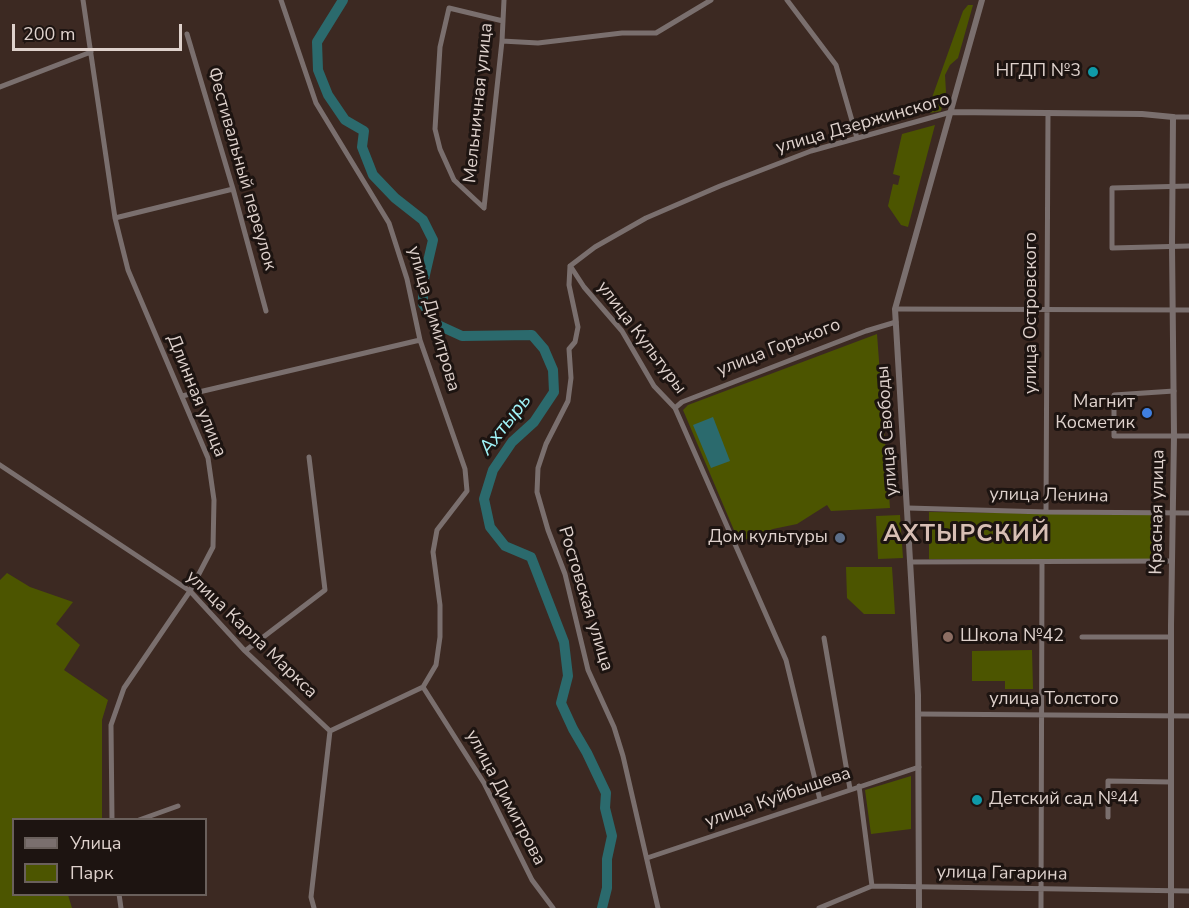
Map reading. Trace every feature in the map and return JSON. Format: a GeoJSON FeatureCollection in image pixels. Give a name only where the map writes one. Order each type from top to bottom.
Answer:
{"type":"FeatureCollection","features":[{"type":"Feature","properties":{"kind":"street","name":"Длинная улица"},"geometry":{"type":"LineString","coordinates":[[83,0],[115,218],[128,270],[208,458],[214,500],[213,547],[190,591],[124,688],[111,725],[112,818]]}},
{"type":"Feature","properties":{"kind":"street","name":"улица Димитрова"},"geometry":{"type":"LineString","coordinates":[[282,0],[316,103],[389,223],[407,279],[420,340],[465,468],[466,491],[437,530],[433,552],[440,605],[440,637],[436,665],[423,687],[484,783],[532,880],[553,908]]}},
{"type":"Feature","properties":{"kind":"street","name":"Мельничная улица"},"geometry":{"type":"LineString","coordinates":[[503,21],[449,8],[440,47],[435,129],[440,149],[454,180],[484,208],[502,40],[503,21],[504,0]]}},
{"type":"Feature","properties":{"kind":"street"},"geometry":{"type":"LineString","coordinates":[[502,40],[538,43],[622,33],[656,33],[711,0]]}},
{"type":"Feature","properties":{"kind":"street"},"geometry":{"type":"LineString","coordinates":[[787,0],[836,65],[858,138]]}},
{"type":"Feature","properties":{"kind":"street","name":"улица Свободы"},"geometry":{"type":"LineString","coordinates":[[919,908],[919,714],[895,309],[982,0]]}},
{"type":"Feature","properties":{"kind":"street","name":"Фестивальный переулок"},"geometry":{"type":"LineString","coordinates":[[187,34],[266,311]]}},
{"type":"Feature","properties":{"kind":"street"},"geometry":{"type":"LineString","coordinates":[[0,87],[91,52]]}},
{"type":"Feature","properties":{"kind":"street","name":"улица Дзержинского"},"geometry":{"type":"LineString","coordinates":[[570,266],[595,247],[646,218],[720,186],[811,151],[951,112],[1142,114],[1189,117]]}},
{"type":"Feature","properties":{"kind":"street","name":"улица Островского"},"geometry":{"type":"LineString","coordinates":[[1046,512],[1048,113]]}},
{"type":"Feature","properties":{"kind":"street","name":"Красная улица"},"geometry":{"type":"LineString","coordinates":[[1171,908],[1171,637],[1174,512],[1173,117]]}},
{"type":"Feature","properties":{"kind":"street"},"geometry":{"type":"LineString","coordinates":[[1189,186],[1112,188],[1112,248],[1189,246]]}},
{"type":"Feature","properties":{"kind":"street"},"geometry":{"type":"LineString","coordinates":[[115,218],[233,189]]}},
{"type":"Feature","properties":{"kind":"street","name":"улица Культуры"},"geometry":{"type":"LineString","coordinates":[[570,266],[584,287],[622,331],[654,386],[675,408],[786,660],[820,800]]}},
{"type":"Feature","properties":{"kind":"street","name":"Ростовская улица"},"geometry":{"type":"LineString","coordinates":[[570,266],[569,285],[578,327],[575,342],[569,349],[571,378],[568,401],[546,444],[538,468],[537,492],[548,530],[565,574],[588,670],[614,727],[623,756],[658,908]]}},
{"type":"Feature","properties":{"kind":"street"},"geometry":{"type":"LineString","coordinates":[[895,309],[1189,310]]}},
{"type":"Feature","properties":{"kind":"street","name":"улица Горького"},"geometry":{"type":"LineString","coordinates":[[675,408],[682,402],[703,393],[866,331],[896,322]]}},
{"type":"Feature","properties":{"kind":"street"},"geometry":{"type":"LineString","coordinates":[[182,396],[420,340]]}},
{"type":"Feature","properties":{"kind":"street"},"geometry":{"type":"LineString","coordinates":[[1174,391],[1114,395],[1114,436],[1189,436]]}},
{"type":"Feature","properties":{"kind":"street"},"geometry":{"type":"LineString","coordinates":[[245,651],[325,590],[309,457]]}},
{"type":"Feature","properties":{"kind":"street","name":"улица Карла Маркса"},"geometry":{"type":"LineString","coordinates":[[0,465],[190,591],[245,651],[330,731]]}},
{"type":"Feature","properties":{"kind":"street","name":"улица Ленина"},"geometry":{"type":"LineString","coordinates":[[908,508],[1189,513]]}},
{"type":"Feature","properties":{"kind":"street"},"geometry":{"type":"LineString","coordinates":[[911,562],[1172,561]]}},
{"type":"Feature","properties":{"kind":"street"},"geometry":{"type":"LineString","coordinates":[[1041,908],[1042,562]]}},
{"type":"Feature","properties":{"kind":"street"},"geometry":{"type":"LineString","coordinates":[[1082,638],[1171,637]]}},
{"type":"Feature","properties":{"kind":"street"},"geometry":{"type":"LineString","coordinates":[[824,638],[850,789]]}},
{"type":"Feature","properties":{"kind":"street"},"geometry":{"type":"LineString","coordinates":[[314,908],[311,897],[330,731],[423,687]]}},
{"type":"Feature","properties":{"kind":"street","name":"улица Толстого"},"geometry":{"type":"LineString","coordinates":[[919,714],[1189,716]]}},
{"type":"Feature","properties":{"kind":"street","name":"улица Куйбышева"},"geometry":{"type":"LineString","coordinates":[[647,858],[919,767]]}},
{"type":"Feature","properties":{"kind":"street"},"geometry":{"type":"LineString","coordinates":[[1107,817],[1108,781],[1171,782]]}},
{"type":"Feature","properties":{"kind":"street"},"geometry":{"type":"LineString","coordinates":[[859,786],[872,886]]}},
{"type":"Feature","properties":{"kind":"street"},"geometry":{"type":"LineString","coordinates":[[142,818],[178,806]]}},
{"type":"Feature","properties":{"kind":"street","name":"улица Гагарина"},"geometry":{"type":"LineString","coordinates":[[819,908],[872,886],[1189,891]]}},
{"type":"Feature","properties":{"kind":"green space"},"geometry":{"type":"Polygon","coordinates":[[[968,5],[973,5],[958,58],[950,65],[945,75],[946,92],[941,111],[930,113],[929,106],[963,11],[968,5]]]}},
{"type":"Feature","properties":{"kind":"green space"},"geometry":{"type":"Polygon","coordinates":[[[935,125],[908,227],[901,225],[888,206],[893,184],[898,185],[900,176],[893,174],[902,134],[935,125]]]}},
{"type":"Feature","properties":{"kind":"green space"},"geometry":{"type":"Polygon","coordinates":[[[877,334],[890,508],[831,511],[827,505],[797,524],[773,529],[739,542],[683,410],[688,405],[877,334]]]}},
{"type":"Feature","properties":{"kind":"green space"},"geometry":{"type":"Polygon","coordinates":[[[929,512],[1163,515],[1163,559],[929,559],[929,512]]]}},
{"type":"Feature","properties":{"kind":"green space"},"geometry":{"type":"Polygon","coordinates":[[[900,515],[903,558],[878,559],[876,516],[900,515]]]}},
{"type":"Feature","properties":{"kind":"green space"},"geometry":{"type":"Polygon","coordinates":[[[846,567],[892,567],[895,614],[864,614],[847,598],[846,567]]]}},
{"type":"Feature","properties":{"kind":"green space"},"geometry":{"type":"Polygon","coordinates":[[[7,573],[30,587],[73,602],[56,624],[80,645],[64,670],[108,700],[102,720],[102,818],[12,818],[12,896],[68,896],[72,908],[0,908],[0,580],[7,573]]]}},
{"type":"Feature","properties":{"kind":"green space"},"geometry":{"type":"Polygon","coordinates":[[[1032,650],[1033,689],[1005,689],[1005,681],[972,681],[972,651],[1032,650]]]}},
{"type":"Feature","properties":{"kind":"green space"},"geometry":{"type":"Polygon","coordinates":[[[911,776],[911,829],[871,834],[865,790],[911,776]]]}},
{"type":"Feature","properties":{"kind":"water"},"geometry":{"type":"Polygon","coordinates":[[[713,417],[730,461],[711,468],[693,425],[713,417]]]}},
{"type":"Feature","properties":{"kind":"waterway","name":"Ахтырь"},"geometry":{"type":"LineString","coordinates":[[343,0],[317,42],[318,70],[328,95],[345,120],[364,131],[362,147],[373,175],[395,198],[423,220],[433,240],[423,283],[423,304],[438,325],[462,336],[532,335],[544,349],[553,370],[554,392],[534,422],[512,442],[493,470],[484,499],[490,527],[505,546],[531,557],[564,642],[568,676],[561,703],[606,793],[605,808],[612,836],[607,859],[607,888],[602,908]]}},
{"type":"Feature","properties":{"kind":"place","name":"НГДП №3"},"geometry":{"type":"Point","coordinates":[1093,72]}},
{"type":"Feature","properties":{"kind":"place","name":"Магнит Косметик"},"geometry":{"type":"Point","coordinates":[1147,413]}},
{"type":"Feature","properties":{"kind":"place","name":"Дом культуры"},"geometry":{"type":"Point","coordinates":[840,538]}},
{"type":"Feature","properties":{"kind":"place","name":"Школа №42"},"geometry":{"type":"Point","coordinates":[948,637]}},
{"type":"Feature","properties":{"kind":"place","name":"Детский сад №44"},"geometry":{"type":"Point","coordinates":[977,800]}},
{"type":"Feature","properties":{"kind":"district","name":"АХТЫРСКИЙ"},"geometry":{"type":"Point","coordinates":[967,535]}}]}
